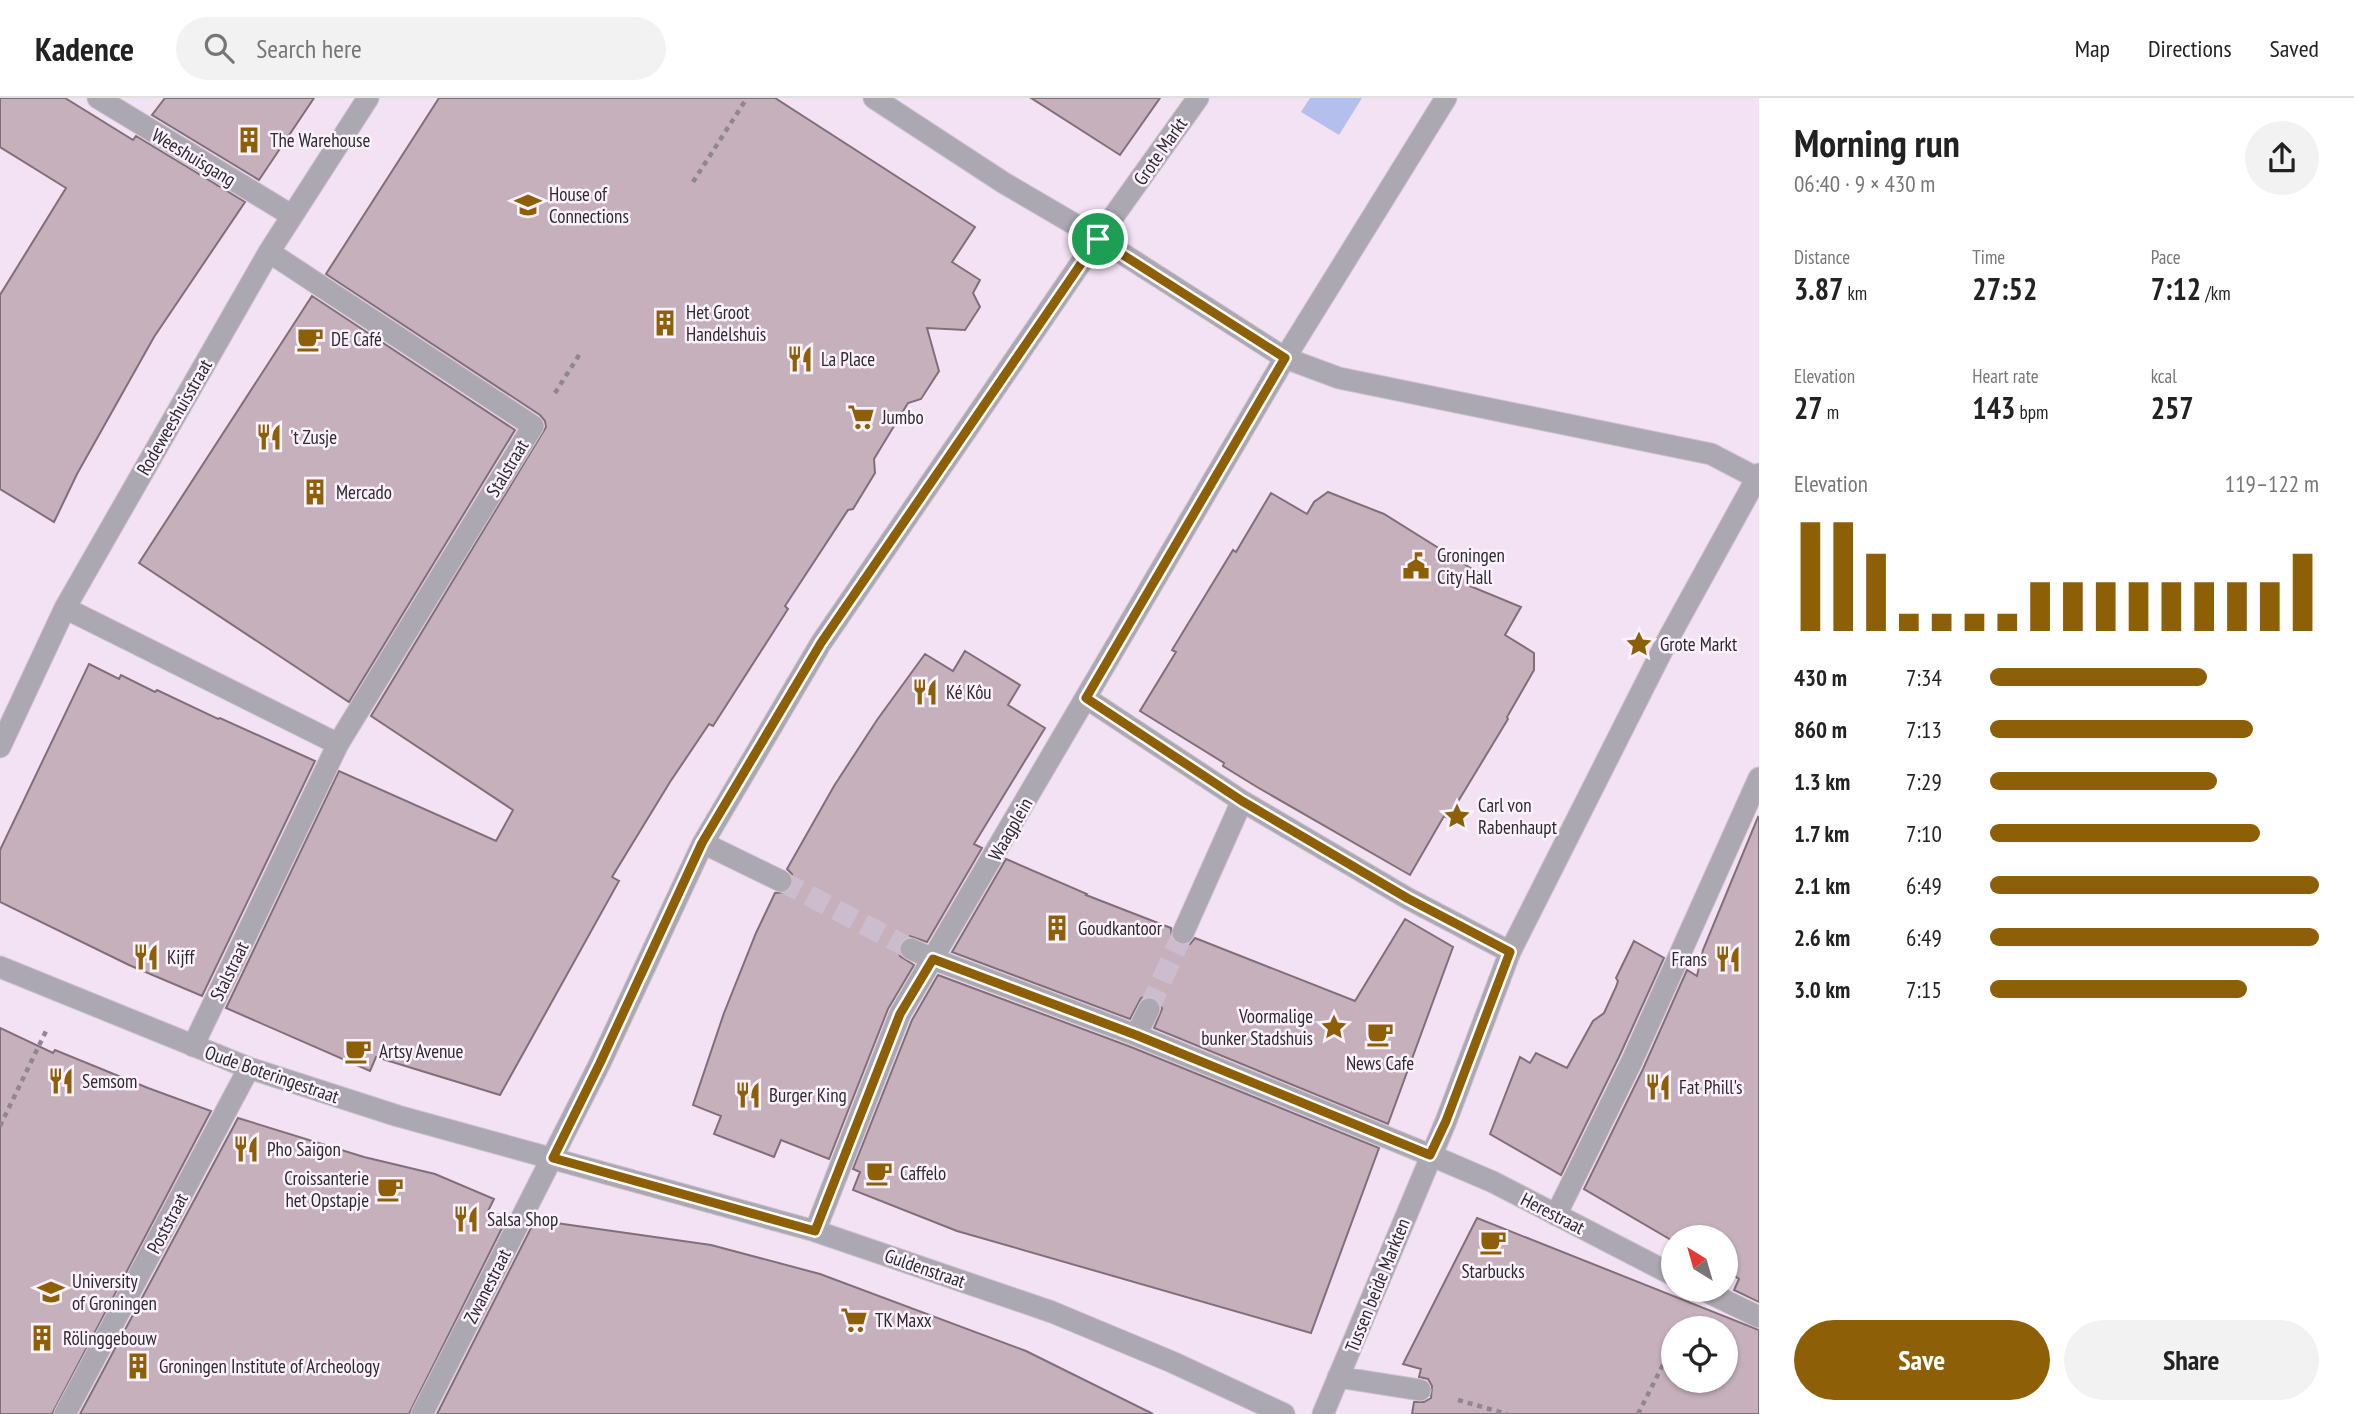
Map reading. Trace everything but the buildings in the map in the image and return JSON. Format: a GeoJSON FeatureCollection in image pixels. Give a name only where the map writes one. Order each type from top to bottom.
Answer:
{"type":"FeatureCollection","features":[{"type":"Feature","properties":{"kind":"street","name":"Weeshuisgang"},"geometry":{"type":"LineString","coordinates":[[98,98],[291,215]]}},
{"type":"Feature","properties":{"kind":"street","name":"Rodeweeshuisstraat"},"geometry":{"type":"LineString","coordinates":[[0,747],[65,608],[269,252],[368,98]]}},
{"type":"Feature","properties":{"kind":"street"},"geometry":{"type":"LineString","coordinates":[[874,98],[1004,183],[1098,239],[1285,358],[1339,378],[1712,454],[1758,477]]}},
{"type":"Feature","properties":{"kind":"street","name":"Grote Markt"},"geometry":{"type":"LineString","coordinates":[[553,1158],[702,843],[821,643],[1198,98]]}},
{"type":"Feature","properties":{"kind":"street"},"geometry":{"type":"LineString","coordinates":[[1446,98],[1285,358],[1086,698],[1242,801],[1407,898],[1510,952]]}},
{"type":"Feature","properties":{"kind":"street","name":"Stalstraat"},"geometry":{"type":"LineString","coordinates":[[193,1045],[338,744],[533,426],[269,252]]}},
{"type":"Feature","properties":{"kind":"street","name":"Tussen beide Markten"},"geometry":{"type":"LineString","coordinates":[[1323,1414],[1446,1121],[1510,952],[1667,641],[1758,477]]}},
{"type":"Feature","properties":{"kind":"street"},"geometry":{"type":"LineString","coordinates":[[65,608],[338,744]]}},
{"type":"Feature","properties":{"kind":"street","name":"Waagplein"},"geometry":{"type":"LineString","coordinates":[[815,1231],[900,1014],[1086,698]]}},
{"type":"Feature","properties":{"kind":"street"},"geometry":{"type":"LineString","coordinates":[[1556,1215],[1631,1063],[1759,778]]}},
{"type":"Feature","properties":{"kind":"street"},"geometry":{"type":"LineString","coordinates":[[1183,933],[1242,801]]}},
{"type":"Feature","properties":{"kind":"street"},"geometry":{"type":"LineString","coordinates":[[702,843],[781,881]]}},
{"type":"Feature","properties":{"kind":"street","name":"Herestraat"},"geometry":{"type":"LineString","coordinates":[[911,949],[1136,1035],[1430,1155],[1493,1182],[1661,1269]]}},
{"type":"Feature","properties":{"kind":"street","name":"Oude Boteringestraat"},"geometry":{"type":"LineString","coordinates":[[0,967],[249,1068],[398,1116],[553,1158]]}},
{"type":"Feature","properties":{"kind":"street"},"geometry":{"type":"LineString","coordinates":[[1136,1035],[1149,1009]]}},
{"type":"Feature","properties":{"kind":"street","name":"Poststraat"},"geometry":{"type":"LineString","coordinates":[[65,1414],[249,1068]]}},
{"type":"Feature","properties":{"kind":"street","name":"Guldenstraat"},"geometry":{"type":"LineString","coordinates":[[553,1158],[815,1231],[1052,1312],[1172,1362],[1284,1414]]}},
{"type":"Feature","properties":{"kind":"street","name":"Zwanestraat"},"geometry":{"type":"LineString","coordinates":[[422,1414],[553,1158]]}},
{"type":"Feature","properties":{"kind":"street"},"geometry":{"type":"LineString","coordinates":[[1728,1302],[1759,1317]]}},
{"type":"Feature","properties":{"kind":"street"},"geometry":{"type":"LineString","coordinates":[[1338,1377],[1420,1390]]}},
{"type":"Feature","properties":{"kind":"path"},"geometry":{"type":"LineString","coordinates":[[693,182],[747,98]]}},
{"type":"Feature","properties":{"kind":"path"},"geometry":{"type":"LineString","coordinates":[[555,393],[581,352]]}},
{"type":"Feature","properties":{"kind":"path"},"geometry":{"type":"LineString","coordinates":[[0,1126],[26,1071]]}},
{"type":"Feature","properties":{"kind":"path"},"geometry":{"type":"LineString","coordinates":[[1638,1414],[1661,1369]]}},
{"type":"Feature","properties":{"kind":"path"},"geometry":{"type":"LineString","coordinates":[[1420,1390],[1507,1414]]}},
{"type":"Feature","properties":{"kind":"water"},"geometry":{"type":"Polygon","coordinates":[[[1310,98],[1362,98],[1339,135],[1301,112],[1310,98]]]}},
{"type":"Feature","properties":{"kind":"tunnel"},"geometry":{"type":"LineString","coordinates":[[781,881],[911,949]]}},
{"type":"Feature","properties":{"kind":"tunnel"},"geometry":{"type":"LineString","coordinates":[[1149,1009],[1183,933]]}},
{"type":"Feature","properties":{"kind":"place","name":"The Warehouse"},"geometry":{"type":"Point","coordinates":[249,140]}},
{"type":"Feature","properties":{"kind":"place","name":"House of Connections"},"geometry":{"type":"Point","coordinates":[528,205]}},
{"type":"Feature","properties":{"kind":"place","name":"Het Groot Handelshuis"},"geometry":{"type":"Point","coordinates":[665,323]}},
{"type":"Feature","properties":{"kind":"place","name":"DE Café"},"geometry":{"type":"Point","coordinates":[310,339]}},
{"type":"Feature","properties":{"kind":"place","name":"La Place"},"geometry":{"type":"Point","coordinates":[800,359]}},
{"type":"Feature","properties":{"kind":"place","name":"Jumbo"},"geometry":{"type":"Point","coordinates":[861,417]}},
{"type":"Feature","properties":{"kind":"place","name":"'t Zusje"},"geometry":{"type":"Point","coordinates":[269,437]}},
{"type":"Feature","properties":{"kind":"place","name":"Mercado"},"geometry":{"type":"Point","coordinates":[315,492]}},
{"type":"Feature","properties":{"kind":"place","name":"Groningen City Hall"},"geometry":{"type":"Point","coordinates":[1416,566]}},
{"type":"Feature","properties":{"kind":"place","name":"Grote Markt"},"geometry":{"type":"Point","coordinates":[1639,644]}},
{"type":"Feature","properties":{"kind":"place","name":"Ké Kôu"},"geometry":{"type":"Point","coordinates":[925,692]}},
{"type":"Feature","properties":{"kind":"place","name":"Carl von Rabenhaupt"},"geometry":{"type":"Point","coordinates":[1457,816]}},
{"type":"Feature","properties":{"kind":"place","name":"Goudkantoor"},"geometry":{"type":"Point","coordinates":[1057,928]}},
{"type":"Feature","properties":{"kind":"place","name":"Kijff"},"geometry":{"type":"Point","coordinates":[146,957]}},
{"type":"Feature","properties":{"kind":"place","name":"Frans"},"geometry":{"type":"Point","coordinates":[1728,959]}},
{"type":"Feature","properties":{"kind":"place","name":"Voormalige bunker Stadshuis"},"geometry":{"type":"Point","coordinates":[1334,1027]}},
{"type":"Feature","properties":{"kind":"place","name":"News Cafe"},"geometry":{"type":"Point","coordinates":[1380,1034]}},
{"type":"Feature","properties":{"kind":"place","name":"Artsy Avenue"},"geometry":{"type":"Point","coordinates":[358,1051]}},
{"type":"Feature","properties":{"kind":"place","name":"Semsom"},"geometry":{"type":"Point","coordinates":[61,1081]}},
{"type":"Feature","properties":{"kind":"place","name":"Fat Phill's"},"geometry":{"type":"Point","coordinates":[1658,1087]}},
{"type":"Feature","properties":{"kind":"place","name":"Burger King"},"geometry":{"type":"Point","coordinates":[748,1095]}},
{"type":"Feature","properties":{"kind":"place","name":"Pho Saigon"},"geometry":{"type":"Point","coordinates":[246,1149]}},
{"type":"Feature","properties":{"kind":"place","name":"Caffelo"},"geometry":{"type":"Point","coordinates":[879,1173]}},
{"type":"Feature","properties":{"kind":"place","name":"Croissanterie het Opstapje"},"geometry":{"type":"Point","coordinates":[390,1189]}},
{"type":"Feature","properties":{"kind":"place","name":"Salsa Shop"},"geometry":{"type":"Point","coordinates":[466,1219]}},
{"type":"Feature","properties":{"kind":"place","name":"Starbucks"},"geometry":{"type":"Point","coordinates":[1493,1242]}},
{"type":"Feature","properties":{"kind":"place","name":"University of Groningen"},"geometry":{"type":"Point","coordinates":[51,1292]}},
{"type":"Feature","properties":{"kind":"place","name":"TK Maxx"},"geometry":{"type":"Point","coordinates":[854,1320]}},
{"type":"Feature","properties":{"kind":"place","name":"Rölinggebouw"},"geometry":{"type":"Point","coordinates":[42,1338]}},
{"type":"Feature","properties":{"kind":"place","name":"Groningen Institute of Archeology"},"geometry":{"type":"Point","coordinates":[138,1366]}},
{"type":"Feature","properties":{"kind":"route"},"geometry":{"type":"LineString","coordinates":[[1098,239],[1285,358],[1086,698],[1242,801],[1407,898],[1510,952],[1446,1121],[1430,1155],[1136,1035],[933,959],[900,1014],[815,1231],[553,1158],[702,843],[821,643],[1098,239]]}}]}
